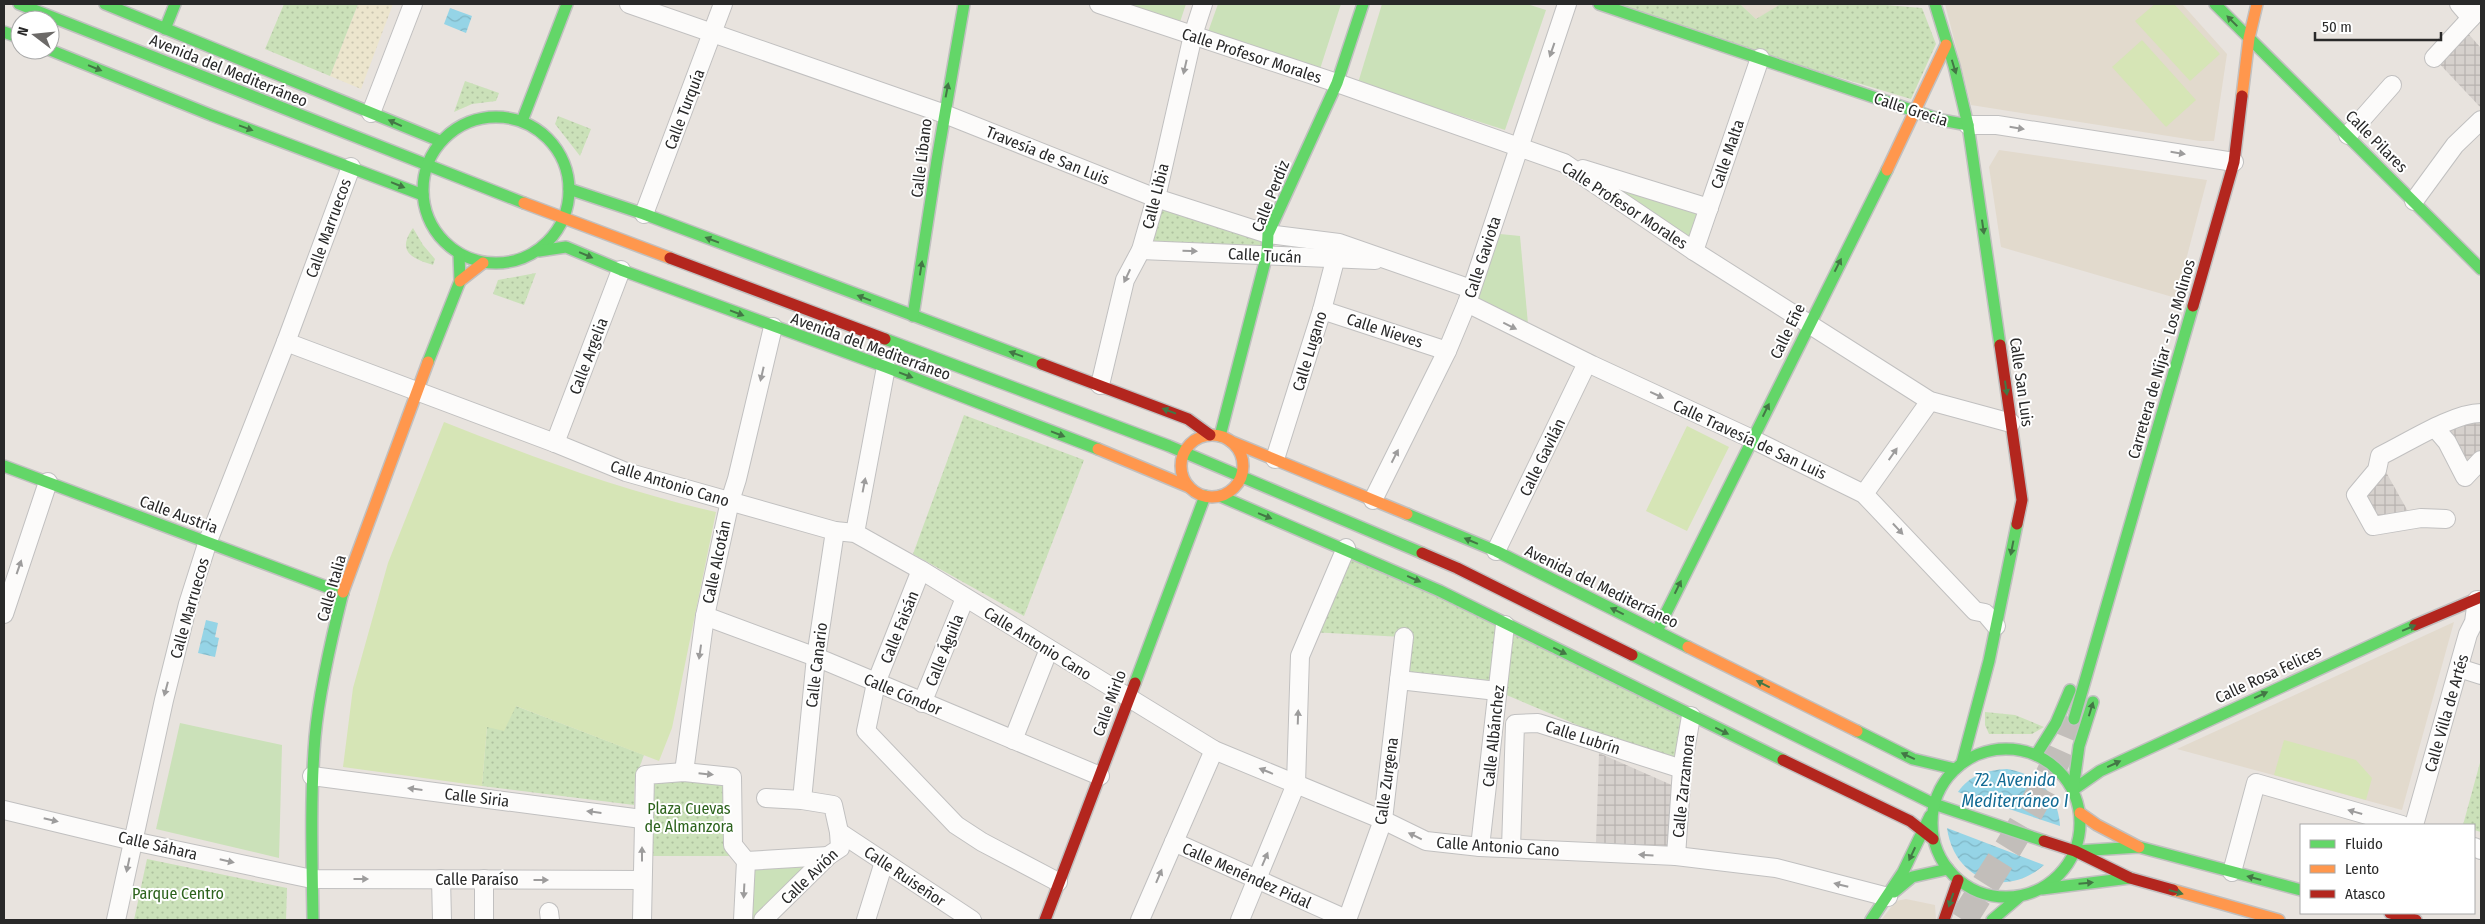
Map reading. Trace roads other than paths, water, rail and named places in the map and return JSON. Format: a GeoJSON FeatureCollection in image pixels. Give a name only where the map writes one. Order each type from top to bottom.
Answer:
{"type":"FeatureCollection","features":[{"type":"Feature","properties":{"kind":"street","name":"Avenida del Mediterráneo"},"geometry":{"type":"LineString","coordinates":[[19,4],[427,166],[1169,446],[1184,454],[1457,568],[1934,807],[2075,852],[2130,878],[2222,912],[2279,920]]}},
{"type":"Feature","properties":{"kind":"street","name":"Avenida del Mediterráneo"},"geometry":{"type":"LineString","coordinates":[[105,4],[440,141]]}},
{"type":"Feature","properties":{"kind":"street"},"geometry":{"type":"LineString","coordinates":[[165,29],[175,4]]}},
{"type":"Feature","properties":{"kind":"street"},"geometry":{"type":"LineString","coordinates":[[372,113],[413,4]]}},
{"type":"Feature","properties":{"kind":"street"},"geometry":{"type":"LineString","coordinates":[[522,121],[567,4]]}},
{"type":"Feature","properties":{"kind":"street","name":"Travesía de San Luis"},"geometry":{"type":"LineString","coordinates":[[629,4],[942,113],[1156,198],[1268,234],[1337,251]]}},
{"type":"Feature","properties":{"kind":"street","name":"Calle Turquía"},"geometry":{"type":"LineString","coordinates":[[644,214],[723,4]]}},
{"type":"Feature","properties":{"kind":"street","name":"Calle Líbano"},"geometry":{"type":"LineString","coordinates":[[913,316],[932,200],[942,113],[964,4]]}},
{"type":"Feature","properties":{"kind":"street","name":"Calle Profesor Morales"},"geometry":{"type":"LineString","coordinates":[[1099,4],[1337,83],[1518,145],[1564,163],[1694,250],[1930,401],[2011,423]]}},
{"type":"Feature","properties":{"kind":"street","name":"Calle Libia"},"geometry":{"type":"LineString","coordinates":[[1100,385],[1125,280],[1141,250],[1156,198],[1193,35],[1203,4]]}},
{"type":"Feature","properties":{"kind":"street","name":"Calle Perdiz"},"geometry":{"type":"LineString","coordinates":[[1220,437],[1267,254],[1268,234],[1337,83],[1363,4]]}},
{"type":"Feature","properties":{"kind":"street","name":"Calle Gaviota"},"geometry":{"type":"LineString","coordinates":[[1373,500],[1447,351],[1469,296],[1518,145],[1568,4]]}},
{"type":"Feature","properties":{"kind":"street","name":"Calle Grecia"},"geometry":{"type":"LineString","coordinates":[[1600,4],[1942,120],[1968,125],[1997,125],[2234,162]]}},
{"type":"Feature","properties":{"kind":"street","name":"Calle San Luis"},"geometry":{"type":"LineString","coordinates":[[1935,4],[1968,125],[2022,500],[1989,662],[1958,766]]}},
{"type":"Feature","properties":{"kind":"street","name":"Calle Pilares"},"geometry":{"type":"LineString","coordinates":[[2215,4],[2481,269]]}},
{"type":"Feature","properties":{"kind":"street","name":"Carretera de Níjar - Los Molinos"},"geometry":{"type":"LineString","coordinates":[[2074,719],[2234,162],[2249,38],[2257,4]]}},
{"type":"Feature","properties":{"kind":"street"},"geometry":{"type":"LineString","coordinates":[[2434,58],[2476,13],[2459,4]]}},
{"type":"Feature","properties":{"kind":"street","name":"Calle Eñe"},"geometry":{"type":"LineString","coordinates":[[1657,631],[1809,322],[1916,112],[1946,45]]}},
{"type":"Feature","properties":{"kind":"street"},"geometry":{"type":"LineString","coordinates":[[60,54],[211,115],[423,195]]}},
{"type":"Feature","properties":{"kind":"street","name":"Calle Malta"},"geometry":{"type":"LineString","coordinates":[[1694,250],[1760,58]]}},
{"type":"Feature","properties":{"kind":"street"},"geometry":{"type":"LineString","coordinates":[[2348,135],[2392,85]]}},
{"type":"Feature","properties":{"kind":"street","name":"Avenida del Mediterráneo"},"geometry":{"type":"LineString","coordinates":[[539,251],[554,235],[564,218],[569,201],[568,175],[560,153],[545,134],[522,121],[512,118],[484,118],[466,123],[440,141],[427,166],[423,195],[428,217],[441,239],[459,254],[483,263],[512,262],[539,251],[566,247],[621,270],[886,367],[1164,475],[1205,496],[1220,496],[1346,548],[1440,591],[1690,716],[1902,817],[1933,839]]}},
{"type":"Feature","properties":{"kind":"street"},"geometry":{"type":"LineString","coordinates":[[2414,201],[2455,145],[2477,131]]}},
{"type":"Feature","properties":{"kind":"street"},"geometry":{"type":"LineString","coordinates":[[1564,163],[1709,208]]}},
{"type":"Feature","properties":{"kind":"street","name":"Calle Marruecos"},"geometry":{"type":"LineString","coordinates":[[116,920],[164,700],[188,604],[208,541],[286,342],[351,167]]}},
{"type":"Feature","properties":{"kind":"street","name":"Avenida del Mediterráneo"},"geometry":{"type":"LineString","coordinates":[[569,189],[644,214],[1188,419],[1237,448],[1242,457],[1242,477]]}},
{"type":"Feature","properties":{"kind":"street","name":"Calle Tucán"},"geometry":{"type":"LineString","coordinates":[[1141,250],[1267,254],[1337,251],[1390,260],[1469,296]]}},
{"type":"Feature","properties":{"kind":"street","name":"Calle Lugano"},"geometry":{"type":"LineString","coordinates":[[1275,459],[1322,310],[1337,251]]}},
{"type":"Feature","properties":{"kind":"street","name":"Calle Italia"},"geometry":{"type":"LineString","coordinates":[[313,920],[312,776],[320,701],[343,593],[460,280],[459,254]]}},
{"type":"Feature","properties":{"kind":"street"},"geometry":{"type":"LineString","coordinates":[[460,280],[483,263]]}},
{"type":"Feature","properties":{"kind":"street","name":"Calle Argelia"},"geometry":{"type":"LineString","coordinates":[[555,443],[621,270]]}},
{"type":"Feature","properties":{"kind":"street","name":"Calle Travesía de San Luis"},"geometry":{"type":"LineString","coordinates":[[1469,296],[1588,363],[1752,439],[1864,494],[1975,611],[1985,613],[1996,626]]}},
{"type":"Feature","properties":{"kind":"street","name":"Calle Nieves"},"geometry":{"type":"LineString","coordinates":[[1322,310],[1447,351]]}},
{"type":"Feature","properties":{"kind":"street","name":"Calle Alcotán"},"geometry":{"type":"LineString","coordinates":[[684,772],[705,616],[730,501],[737,479],[773,327]]}},
{"type":"Feature","properties":{"kind":"street","name":"Calle Antonio Cano"},"geometry":{"type":"LineString","coordinates":[[286,342],[555,443],[626,472],[835,531],[855,533],[921,570],[1128,699],[1214,750],[1383,820],[1426,841],[1480,847],[1676,856],[1776,868],[1888,897]]}},
{"type":"Feature","properties":{"kind":"street","name":"Calle Gavilán"},"geometry":{"type":"LineString","coordinates":[[1496,551],[1588,363]]}},
{"type":"Feature","properties":{"kind":"street"},"geometry":{"type":"LineString","coordinates":[[855,533],[886,367]]}},
{"type":"Feature","properties":{"kind":"street"},"geometry":{"type":"LineString","coordinates":[[1864,494],[1930,401]]}},
{"type":"Feature","properties":{"kind":"street"},"geometry":{"type":"LineString","coordinates":[[2446,519],[2421,518],[2373,526],[2356,495],[2376,470],[2380,456],[2457,417],[2471,413],[2481,413]]}},
{"type":"Feature","properties":{"kind":"street"},"geometry":{"type":"LineString","coordinates":[[2436,428],[2447,442],[2466,477],[2481,460]]}},
{"type":"Feature","properties":{"kind":"street"},"geometry":{"type":"LineString","coordinates":[[2156,435],[2160,463]]}},
{"type":"Feature","properties":{"kind":"street"},"geometry":{"type":"LineString","coordinates":[[2080,655],[2139,457],[2156,435]]}},
{"type":"Feature","properties":{"kind":"street","name":"Avenida del Mediterráneo"},"geometry":{"type":"LineString","coordinates":[[1220,437],[1496,551],[1913,759],[1958,766]]}},
{"type":"Feature","properties":{"kind":"street"},"geometry":{"type":"LineString","coordinates":[[1189,487],[1182,471],[1184,454],[1190,445],[1199,438],[1220,437]]}},
{"type":"Feature","properties":{"kind":"street","name":"Calle Austria"},"geometry":{"type":"LineString","coordinates":[[4,466],[343,593]]}},
{"type":"Feature","properties":{"kind":"street"},"geometry":{"type":"LineString","coordinates":[[1220,496],[1237,486],[1242,477]]}},
{"type":"Feature","properties":{"kind":"street"},"geometry":{"type":"LineString","coordinates":[[4,614],[48,482]]}},
{"type":"Feature","properties":{"kind":"street","name":"Calle Mirlo"},"geometry":{"type":"LineString","coordinates":[[1045,920],[1205,496]]}},
{"type":"Feature","properties":{"kind":"street","name":"Calle Canario"},"geometry":{"type":"LineString","coordinates":[[802,800],[816,657],[835,531]]}},
{"type":"Feature","properties":{"kind":"street"},"geometry":{"type":"LineString","coordinates":[[1240,920],[1296,784],[1300,656],[1346,548]]}},
{"type":"Feature","properties":{"kind":"street","name":"Calle Faisán"},"geometry":{"type":"LineString","coordinates":[[921,570],[876,683],[866,731],[956,825],[982,842],[1058,882]]}},
{"type":"Feature","properties":{"kind":"street","name":"Calle Águila"},"geometry":{"type":"LineString","coordinates":[[922,703],[965,598]]}},
{"type":"Feature","properties":{"kind":"street","name":"Calle Villa de Artés"},"geometry":{"type":"LineString","coordinates":[[2414,824],[2468,634],[2474,622],[2479,598]]}},
{"type":"Feature","properties":{"kind":"street","name":"Calle Rosa Felices"},"geometry":{"type":"LineString","coordinates":[[2073,790],[2100,771],[2376,641],[2479,598]]}},
{"type":"Feature","properties":{"kind":"street","name":"Calle Cóndor"},"geometry":{"type":"LineString","coordinates":[[705,616],[816,657],[1100,776]]}},
{"type":"Feature","properties":{"kind":"street","name":"Calle Albánchez"},"geometry":{"type":"LineString","coordinates":[[1480,847],[1505,625]]}},
{"type":"Feature","properties":{"kind":"street","name":"Calle Zurgena"},"geometry":{"type":"LineString","coordinates":[[1347,920],[1383,820],[1404,637]]}},
{"type":"Feature","properties":{"kind":"street"},"geometry":{"type":"LineString","coordinates":[[1013,740],[1048,649]]}},
{"type":"Feature","properties":{"kind":"street"},"geometry":{"type":"LineString","coordinates":[[2459,668],[2481,674]]}},
{"type":"Feature","properties":{"kind":"street"},"geometry":{"type":"LineString","coordinates":[[1399,680],[1498,691]]}},
{"type":"Feature","properties":{"kind":"street"},"geometry":{"type":"LineString","coordinates":[[2036,755],[2056,723],[2072,683]]}},
{"type":"Feature","properties":{"kind":"street"},"geometry":{"type":"LineString","coordinates":[[2073,790],[2079,746],[2096,690]]}},
{"type":"Feature","properties":{"kind":"street","name":"Calle Zarzamora"},"geometry":{"type":"LineString","coordinates":[[1676,856],[1682,769],[1690,716]]}},
{"type":"Feature","properties":{"kind":"street","name":"Calle Lubrín"},"geometry":{"type":"LineString","coordinates":[[1511,848],[1515,724],[1538,723],[1682,769]]}},
{"type":"Feature","properties":{"kind":"street","name":"Avenida del Mediterráneo"},"geometry":{"type":"LineString","coordinates":[[1998,749],[2015,749],[2036,755],[2051,764],[2064,776],[2073,790],[2080,812],[2080,832],[2075,852],[2062,873],[2042,889],[2019,897],[2003,898],[1987,895],[1972,889],[1958,880],[1948,870],[1941,860],[1933,839],[1934,807],[1942,785],[1958,766],[1982,753],[1998,749]]}},
{"type":"Feature","properties":{"kind":"street"},"geometry":{"type":"LineString","coordinates":[[1140,920],[1214,750]]}},
{"type":"Feature","properties":{"kind":"street"},"geometry":{"type":"LineString","coordinates":[[642,920],[642,819],[645,775],[684,772],[732,777],[733,845],[746,861],[743,920]]}},
{"type":"Feature","properties":{"kind":"street","name":"Calle Siria"},"geometry":{"type":"LineString","coordinates":[[312,776],[642,819]]}},
{"type":"Feature","properties":{"kind":"street"},"geometry":{"type":"LineString","coordinates":[[2232,872],[2256,783],[2399,824]]}},
{"type":"Feature","properties":{"kind":"street","name":"Calle Avión"},"geometry":{"type":"LineString","coordinates":[[766,798],[802,800],[833,805],[840,832],[840,848],[828,856],[769,918]]}},
{"type":"Feature","properties":{"kind":"street"},"geometry":{"type":"LineString","coordinates":[[1870,920],[1904,872],[1934,807]]}},
{"type":"Feature","properties":{"kind":"street","name":"Calle Sáhara"},"geometry":{"type":"LineString","coordinates":[[4,810],[312,879]]}},
{"type":"Feature","properties":{"kind":"street"},"geometry":{"type":"LineString","coordinates":[[2080,812],[2097,825],[2139,847]]}},
{"type":"Feature","properties":{"kind":"street","name":"Calle Ruiseñor"},"geometry":{"type":"LineString","coordinates":[[840,832],[972,920]]}},
{"type":"Feature","properties":{"kind":"street","name":"Calle Menéndez Pidal"},"geometry":{"type":"LineString","coordinates":[[1174,842],[1347,920]]}},
{"type":"Feature","properties":{"kind":"street","name":"Avenida del Mediterráneo"},"geometry":{"type":"LineString","coordinates":[[2075,852],[2139,847],[2300,890]]}},
{"type":"Feature","properties":{"kind":"street"},"geometry":{"type":"LineString","coordinates":[[746,861],[828,856]]}},
{"type":"Feature","properties":{"kind":"street"},"geometry":{"type":"LineString","coordinates":[[866,920],[884,862]]}},
{"type":"Feature","properties":{"kind":"street"},"geometry":{"type":"LineString","coordinates":[[1888,897],[1912,877],[1948,870]]}},
{"type":"Feature","properties":{"kind":"street"},"geometry":{"type":"LineString","coordinates":[[2042,889],[2130,878]]}},
{"type":"Feature","properties":{"kind":"street","name":"Calle Paraíso"},"geometry":{"type":"LineString","coordinates":[[312,879],[642,880]]}},
{"type":"Feature","properties":{"kind":"street"},"geometry":{"type":"LineString","coordinates":[[441,879],[442,920]]}},
{"type":"Feature","properties":{"kind":"street"},"geometry":{"type":"LineString","coordinates":[[484,879],[484,920]]}},
{"type":"Feature","properties":{"kind":"street"},"geometry":{"type":"LineString","coordinates":[[1944,920],[1958,880]]}},
{"type":"Feature","properties":{"kind":"street"},"geometry":{"type":"LineString","coordinates":[[1992,920],[2019,897]]}},
{"type":"Feature","properties":{"kind":"street"},"geometry":{"type":"LineString","coordinates":[[2394,914],[2416,920]]}},
{"type":"Feature","properties":{"kind":"water"},"geometry":{"type":"Polygon","coordinates":[[[450,8],[472,16],[466,33],[444,24],[450,8]]]}},
{"type":"Feature","properties":{"kind":"water"},"geometry":{"type":"Polygon","coordinates":[[[206,620],[218,623],[215,637],[219,638],[215,657],[198,653],[206,620]]]}},
{"type":"Feature","properties":{"kind":"water","name":"72. Avenida Mediterráneo I"},"geometry":{"type":"Polygon","coordinates":[[[2007,769],[2028,776],[2044,787],[2051,795],[2055,804],[2060,826],[1958,792],[1968,781],[1980,774],[2007,769]]]}},
{"type":"Feature","properties":{"kind":"water","name":"72. Avenida Mediterráneo I"},"geometry":{"type":"Polygon","coordinates":[[[1947,828],[2044,865],[2029,876],[2013,881],[1998,882],[1984,879],[1970,871],[1960,860],[1952,846],[1947,828]]]}},
{"type":"Feature","properties":{"kind":"tunnel"},"geometry":{"type":"LineString","coordinates":[[1963,920],[2038,797],[2074,719]]}},
{"type":"Feature","properties":{"kind":"park label","name":"Plaza Cuevas de Almanzora"},"geometry":{"type":"Point","coordinates":[689,817]}},
{"type":"Feature","properties":{"kind":"park label","name":"Parque Centro"},"geometry":{"type":"Point","coordinates":[178,893]}}]}
